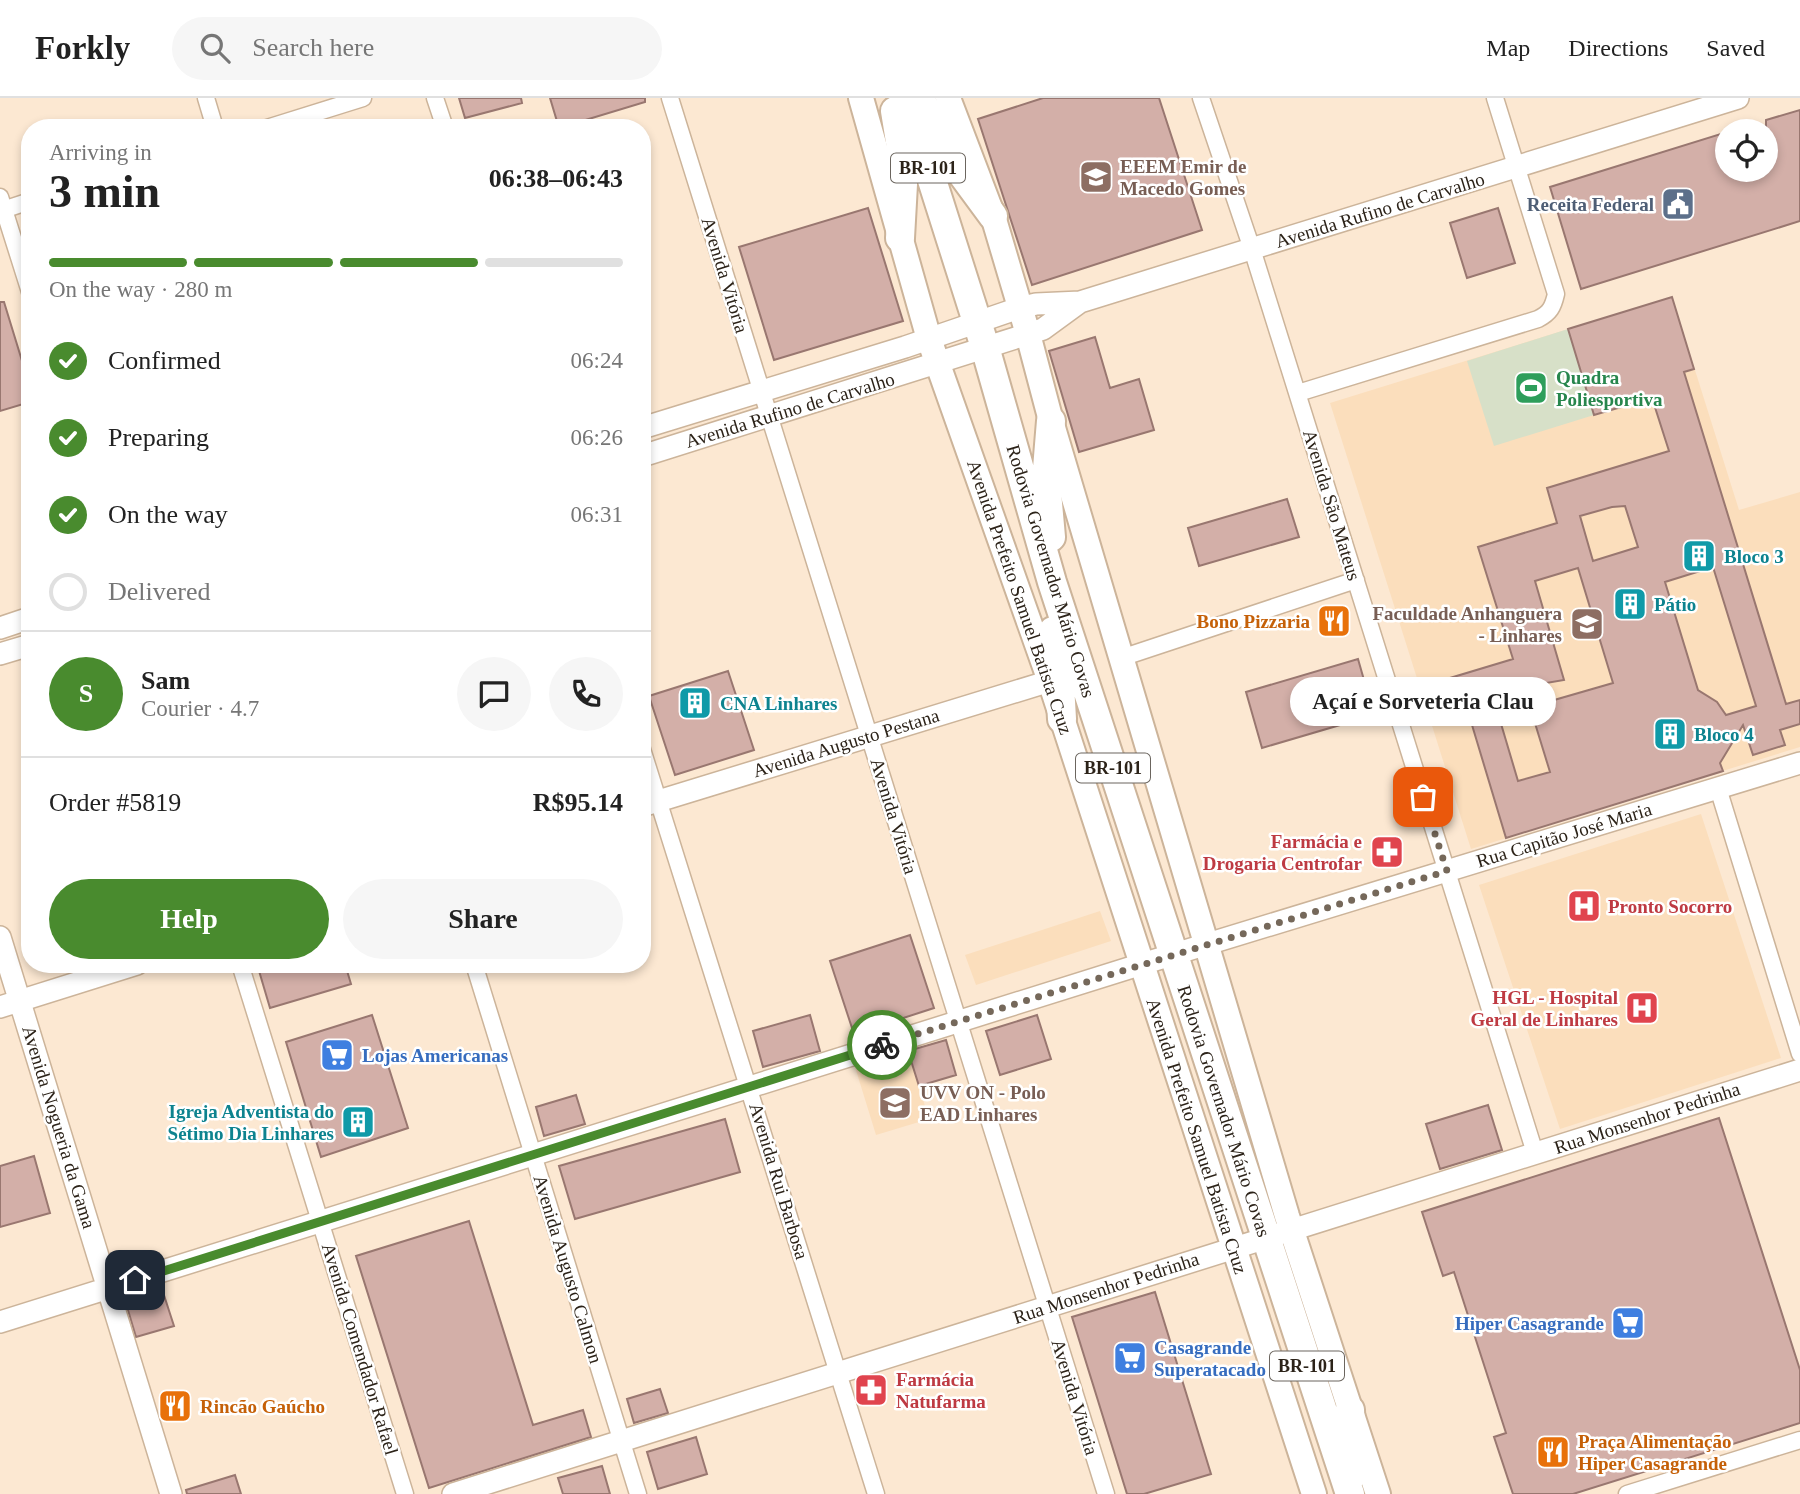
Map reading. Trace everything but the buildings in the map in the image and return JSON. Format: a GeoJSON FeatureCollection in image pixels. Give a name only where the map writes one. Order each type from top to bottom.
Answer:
{"type":"FeatureCollection","features":[{"type":"Feature","properties":{"kind":"highway"},"geometry":{"type":"LineString","coordinates":[[893,98],[904,166],[901,238]]}},
{"type":"Feature","properties":{"kind":"highway","name":"BR-101"},"geometry":{"type":"LineString","coordinates":[[906,98],[981,334]]}},
{"type":"Feature","properties":{"kind":"highway"},"geometry":{"type":"LineString","coordinates":[[920,98],[951,159],[993,216]]}},
{"type":"Feature","properties":{"kind":"highway","name":"Rodovia Governador Mário Covas"},"geometry":{"type":"LineString","coordinates":[[981,334],[1052,582],[1264,1238],[1352,1494]]}},
{"type":"Feature","properties":{"kind":"highway"},"geometry":{"type":"LineString","coordinates":[[1051,421],[1046,481],[1051,528],[1052,582]]}},
{"type":"Feature","properties":{"kind":"highway"},"geometry":{"type":"LineString","coordinates":[[1033,522],[1040,586],[1058,650],[1062,719]]}},
{"type":"Feature","properties":{"kind":"highway"},"geometry":{"type":"LineString","coordinates":[[1350,1410],[1352,1494]]}},
{"type":"Feature","properties":{"kind":"main road","name":"Avenida Prefeito Samuel Batista Cruz"},"geometry":{"type":"LineString","coordinates":[[862,98],[929,339],[1050,681],[1314,1494]]}},
{"type":"Feature","properties":{"kind":"main road"},"geometry":{"type":"LineString","coordinates":[[948,98],[993,216],[1051,421],[1291,1230],[1378,1494]]}},
{"type":"Feature","properties":{"kind":"main road","name":"Avenida Rufino de Carvalho"},"geometry":{"type":"LineString","coordinates":[[651,453],[938,364],[1019,308],[1036,304],[1080,302],[1738,98]]}},
{"type":"Feature","properties":{"kind":"main road"},"geometry":{"type":"LineString","coordinates":[[981,334],[1028,334],[1043,329],[1080,302]]}},
{"type":"Feature","properties":{"kind":"main road","name":"Avenida Rufino de Carvalho"},"geometry":{"type":"LineString","coordinates":[[651,425],[929,339],[981,334]]}},
{"type":"Feature","properties":{"kind":"main road"},"geometry":{"type":"LineString","coordinates":[[0,628],[21,621]]}},
{"type":"Feature","properties":{"kind":"main road"},"geometry":{"type":"LineString","coordinates":[[0,654],[21,648]]}},
{"type":"Feature","properties":{"kind":"main road","name":"Avenida Augusto Pestana"},"geometry":{"type":"LineString","coordinates":[[651,804],[1050,681]]}},
{"type":"Feature","properties":{"kind":"main road","name":"Rua Capitão José Maria"},"geometry":{"type":"LineString","coordinates":[[1142,964],[1800,763]]}},
{"type":"Feature","properties":{"kind":"main road","name":"Avenida Nogueria da Gama"},"geometry":{"type":"LineString","coordinates":[[0,937],[10,1004],[108,1288],[171,1494]]}},
{"type":"Feature","properties":{"kind":"main road"},"geometry":{"type":"LineString","coordinates":[[0,1322],[1142,964]]}},
{"type":"Feature","properties":{"kind":"main road"},"geometry":{"type":"LineString","coordinates":[[10,1004],[108,973]]}},
{"type":"Feature","properties":{"kind":"main road","name":"Rua Monsenhor Pedrinha"},"geometry":{"type":"LineString","coordinates":[[453,1494],[1800,1070]]}},
{"type":"Feature","properties":{"kind":"street"},"geometry":{"type":"LineString","coordinates":[[206,98],[212,119]]}},
{"type":"Feature","properties":{"kind":"street"},"geometry":{"type":"LineString","coordinates":[[296,119],[363,98]]}},
{"type":"Feature","properties":{"kind":"street"},"geometry":{"type":"LineString","coordinates":[[435,98],[442,119]]}},
{"type":"Feature","properties":{"kind":"street","name":"Avenida Vitória"},"geometry":{"type":"LineString","coordinates":[[670,98],[1106,1494]]}},
{"type":"Feature","properties":{"kind":"street","name":"Avenida São Mateus"},"geometry":{"type":"LineString","coordinates":[[1200,98],[1252,249],[1535,1153]]}},
{"type":"Feature","properties":{"kind":"street"},"geometry":{"type":"LineString","coordinates":[[1297,393],[1547,315],[1556,294],[1495,98]]}},
{"type":"Feature","properties":{"kind":"street"},"geometry":{"type":"LineString","coordinates":[[21,203],[1,206],[21,265]]}},
{"type":"Feature","properties":{"kind":"street"},"geometry":{"type":"LineString","coordinates":[[1121,658],[1356,580]]}},
{"type":"Feature","properties":{"kind":"street"},"geometry":{"type":"LineString","coordinates":[[1718,788],[1800,1054]]}},
{"type":"Feature","properties":{"kind":"street","name":"Avenida Rui Barbosa"},"geometry":{"type":"LineString","coordinates":[[651,804],[750,1087],[876,1494]]}},
{"type":"Feature","properties":{"kind":"street","name":"Avenida Comendador Rafael"},"geometry":{"type":"LineString","coordinates":[[243,973],[405,1494]]}},
{"type":"Feature","properties":{"kind":"street","name":"Avenida Augusto Calmon"},"geometry":{"type":"LineString","coordinates":[[477,973],[638,1494]]}},
{"type":"Feature","properties":{"kind":"street"},"geometry":{"type":"LineString","coordinates":[[1636,1493],[1800,1440]]}},
{"type":"Feature","properties":{"kind":"shaded area","name":"Faculdade Anhanguera - Linhares"},"geometry":{"type":"Polygon","coordinates":[[[1672,297],[1739,510],[1800,492],[1800,747],[1471,849],[1330,403],[1672,297]]]}},
{"type":"Feature","properties":{"kind":"shaded area","name":"HGL - Hospital Geral de Linhares"},"geometry":{"type":"Polygon","coordinates":[[[1701,814],[1781,1058],[1560,1129],[1479,885],[1701,814]]]}},
{"type":"Feature","properties":{"kind":"shaded area"},"geometry":{"type":"Polygon","coordinates":[[[1100,911],[1111,941],[976,985],[965,955],[1100,911]]]}},
{"type":"Feature","properties":{"kind":"shaded area","name":"UVV ON - Polo EAD Linhares"},"geometry":{"type":"Polygon","coordinates":[[[908,1051],[929,1119],[876,1135],[855,1067],[908,1051]]]}},
{"type":"Feature","properties":{"kind":"green space","name":"Quadra Poliesportiva"},"geometry":{"type":"Polygon","coordinates":[[[1568,329],[1594,415],[1494,446],[1467,361],[1568,329]]]}},
{"type":"Feature","properties":{"kind":"way so far"},"geometry":{"type":"LineString","coordinates":[[882,1045],[1447,871],[1423,797]]}},
{"type":"Feature","properties":{"kind":"place","name":"EEEM Emir de Macedo Gomes"},"geometry":{"type":"Point","coordinates":[1096,177]}},
{"type":"Feature","properties":{"kind":"place","name":"Receita Federal"},"geometry":{"type":"Point","coordinates":[1678,204]}},
{"type":"Feature","properties":{"kind":"place","name":"Quadra Poliesportiva"},"geometry":{"type":"Point","coordinates":[1531,388]}},
{"type":"Feature","properties":{"kind":"place","name":"Bloco 3"},"geometry":{"type":"Point","coordinates":[1699,556]}},
{"type":"Feature","properties":{"kind":"place","name":"Pátio"},"geometry":{"type":"Point","coordinates":[1630,604]}},
{"type":"Feature","properties":{"kind":"place","name":"Bono Pizzaria"},"geometry":{"type":"Point","coordinates":[1334,621]}},
{"type":"Feature","properties":{"kind":"place","name":"Faculdade Anhanguera - Linhares"},"geometry":{"type":"Point","coordinates":[1587,624]}},
{"type":"Feature","properties":{"kind":"place","name":"CNA Linhares"},"geometry":{"type":"Point","coordinates":[695,703]}},
{"type":"Feature","properties":{"kind":"place","name":"Bloco 4"},"geometry":{"type":"Point","coordinates":[1670,734]}},
{"type":"Feature","properties":{"kind":"place","name":"Açaí e Sorveteria Clau"},"geometry":{"type":"Point","coordinates":[1423,797]}},
{"type":"Feature","properties":{"kind":"place","name":"Farmácia e Drogaria Centrofar"},"geometry":{"type":"Point","coordinates":[1387,852]}},
{"type":"Feature","properties":{"kind":"place","name":"Pronto Socorro"},"geometry":{"type":"Point","coordinates":[1584,906]}},
{"type":"Feature","properties":{"kind":"place","name":"HGL - Hospital Geral de Linhares"},"geometry":{"type":"Point","coordinates":[1642,1008]}},
{"type":"Feature","properties":{"kind":"place","name":"Lojas Americanas"},"geometry":{"type":"Point","coordinates":[337,1055]}},
{"type":"Feature","properties":{"kind":"place","name":"UVV ON - Polo EAD Linhares"},"geometry":{"type":"Point","coordinates":[895,1103]}},
{"type":"Feature","properties":{"kind":"place","name":"Igreja Adventista do Sétimo Dia Linhares"},"geometry":{"type":"Point","coordinates":[358,1122]}},
{"type":"Feature","properties":{"kind":"place","name":"Hiper Casagrande"},"geometry":{"type":"Point","coordinates":[1628,1323]}},
{"type":"Feature","properties":{"kind":"place","name":"Casagrande Superatacado"},"geometry":{"type":"Point","coordinates":[1130,1358]}},
{"type":"Feature","properties":{"kind":"place","name":"Farmácia Natufarma"},"geometry":{"type":"Point","coordinates":[871,1390]}},
{"type":"Feature","properties":{"kind":"place","name":"Rincão Gaúcho"},"geometry":{"type":"Point","coordinates":[175,1406]}},
{"type":"Feature","properties":{"kind":"place","name":"Praça Alimentação Hiper Casagrande"},"geometry":{"type":"Point","coordinates":[1553,1452]}},
{"type":"Feature","properties":{"kind":"route"},"geometry":{"type":"LineString","coordinates":[[135,1280],[882,1045]]}}]}
